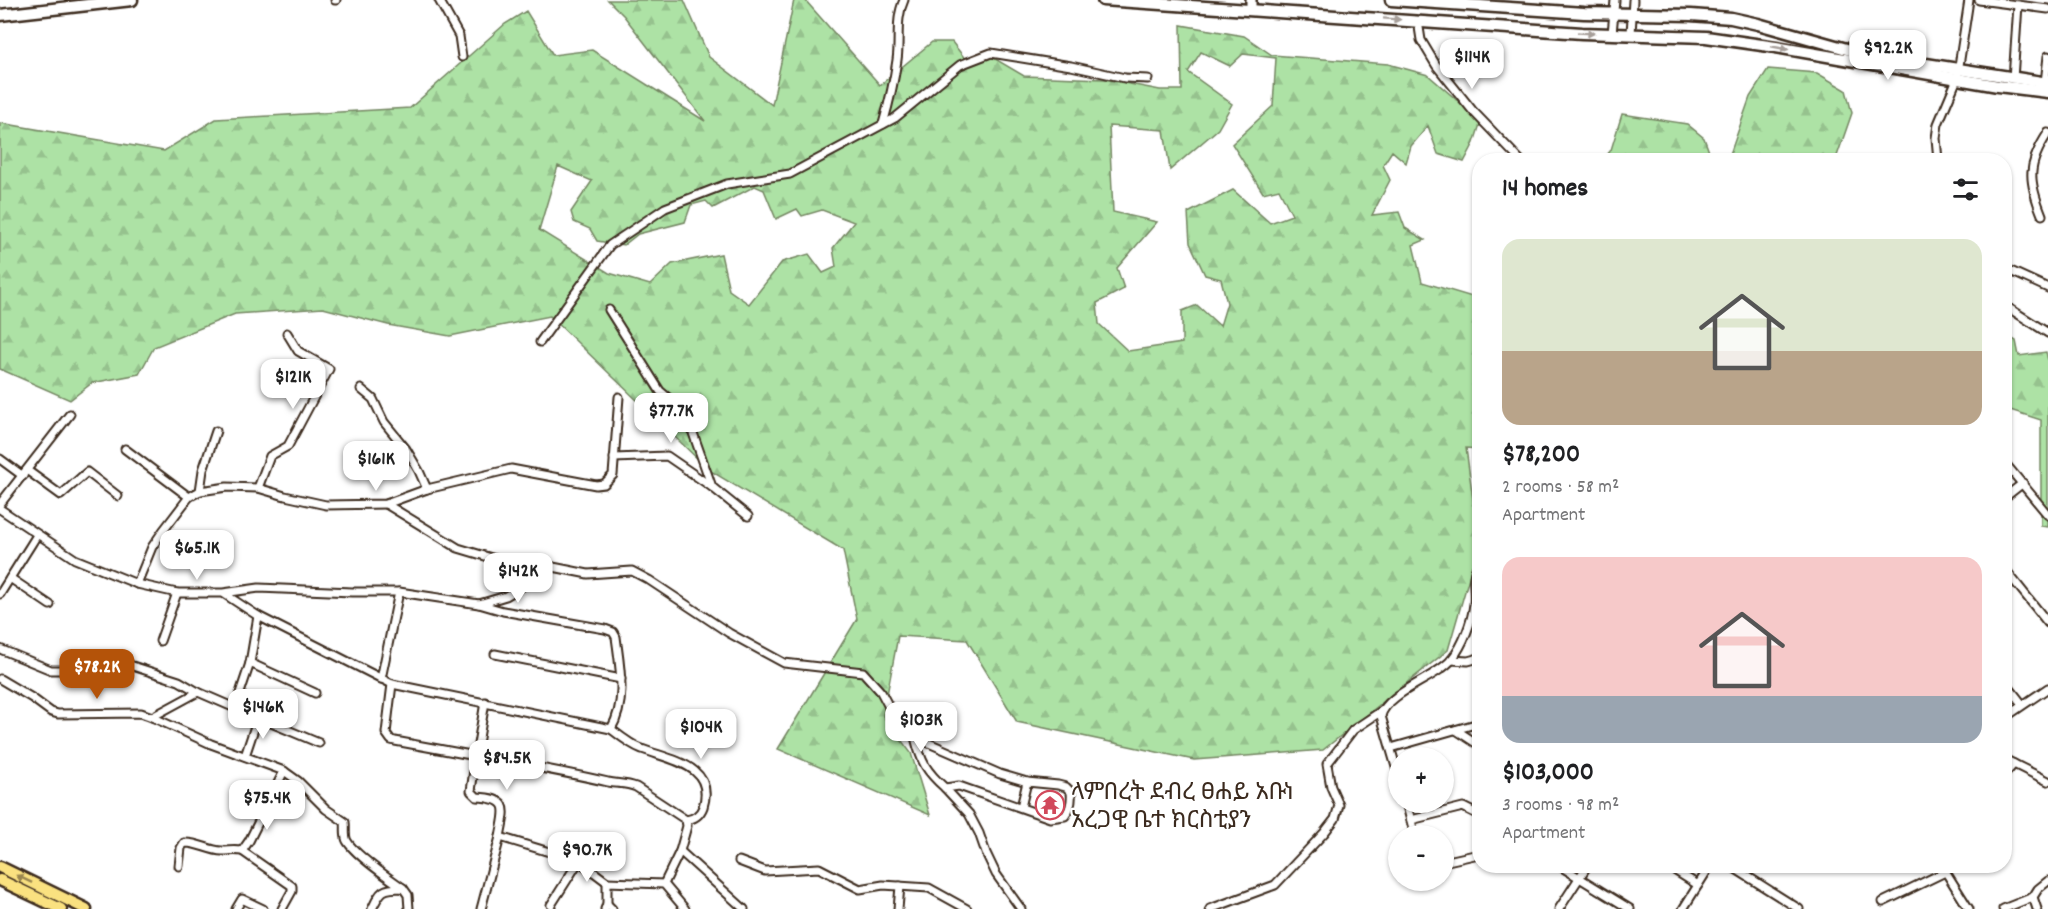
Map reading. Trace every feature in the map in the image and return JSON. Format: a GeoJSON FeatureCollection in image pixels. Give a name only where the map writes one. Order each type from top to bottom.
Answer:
{"type":"FeatureCollection","features":[{"type":"Feature","properties":{"kind":"main road"},"geometry":{"type":"LineString","coordinates":[[0,15],[132,0]]}},
{"type":"Feature","properties":{"kind":"main road"},"geometry":{"type":"LineString","coordinates":[[1103,0],[1251,5],[1418,21],[1734,40],[1868,59],[1958,75],[2047,86]]}},
{"type":"Feature","properties":{"kind":"main road"},"geometry":{"type":"LineString","coordinates":[[1391,0],[1614,14],[1731,18],[1758,24],[1868,59]]}},
{"type":"Feature","properties":{"kind":"main road"},"geometry":{"type":"LineString","coordinates":[[1958,75],[2013,79],[2047,86]]}},
{"type":"Feature","properties":{"kind":"main road"},"geometry":{"type":"LineString","coordinates":[[0,867],[56,903]]}},
{"type":"Feature","properties":{"kind":"main road"},"geometry":{"type":"LineString","coordinates":[[0,880],[56,903],[86,909]]}},
{"type":"Feature","properties":{"kind":"street"},"geometry":{"type":"LineString","coordinates":[[439,0],[459,36],[462,57]]}},
{"type":"Feature","properties":{"kind":"street"},"geometry":{"type":"LineString","coordinates":[[884,124],[897,60],[898,20],[904,0]]}},
{"type":"Feature","properties":{"kind":"street"},"geometry":{"type":"LineString","coordinates":[[1612,34],[1615,0]]}},
{"type":"Feature","properties":{"kind":"street"},"geometry":{"type":"LineString","coordinates":[[1631,34],[1633,0]]}},
{"type":"Feature","properties":{"kind":"street"},"geometry":{"type":"LineString","coordinates":[[1937,153],[1938,124],[1958,75],[1969,0]]}},
{"type":"Feature","properties":{"kind":"street"},"geometry":{"type":"LineString","coordinates":[[1979,0],[2043,6]]}},
{"type":"Feature","properties":{"kind":"street"},"geometry":{"type":"LineString","coordinates":[[2013,79],[2018,5]]}},
{"type":"Feature","properties":{"kind":"street"},"geometry":{"type":"LineString","coordinates":[[1418,21],[1421,40],[1436,65],[1472,110],[1513,153]]}},
{"type":"Feature","properties":{"kind":"street"},"geometry":{"type":"LineString","coordinates":[[540,342],[610,245],[665,207],[727,184],[790,174],[896,118],[960,65],[991,52],[1125,78],[1148,80]]}},
{"type":"Feature","properties":{"kind":"street"},"geometry":{"type":"LineString","coordinates":[[2047,86],[2048,56]]}},
{"type":"Feature","properties":{"kind":"street"},"geometry":{"type":"LineString","coordinates":[[2042,214],[2033,191],[2031,178],[2035,154],[2048,133]]}},
{"type":"Feature","properties":{"kind":"street"},"geometry":{"type":"LineString","coordinates":[[2012,272],[2048,288]]}},
{"type":"Feature","properties":{"kind":"street"},"geometry":{"type":"LineString","coordinates":[[609,310],[660,391],[686,414],[712,487]]}},
{"type":"Feature","properties":{"kind":"street"},"geometry":{"type":"LineString","coordinates":[[2012,310],[2048,333]]}},
{"type":"Feature","properties":{"kind":"street"},"geometry":{"type":"LineString","coordinates":[[258,488],[270,456],[288,446],[329,369],[298,351],[287,333]]}},
{"type":"Feature","properties":{"kind":"street"},"geometry":{"type":"LineString","coordinates":[[361,389],[373,399],[384,422],[406,449],[427,489]]}},
{"type":"Feature","properties":{"kind":"street"},"geometry":{"type":"LineString","coordinates":[[137,584],[152,547],[189,497],[200,491],[227,487],[258,488],[326,505],[386,504],[427,489],[511,469],[596,485],[603,484],[613,475],[619,397]]}},
{"type":"Feature","properties":{"kind":"street"},"geometry":{"type":"LineString","coordinates":[[0,504],[26,474],[70,414]]}},
{"type":"Feature","properties":{"kind":"street"},"geometry":{"type":"LineString","coordinates":[[200,491],[203,470],[216,431]]}},
{"type":"Feature","properties":{"kind":"street"},"geometry":{"type":"LineString","coordinates":[[125,449],[189,497]]}},
{"type":"Feature","properties":{"kind":"street"},"geometry":{"type":"LineString","coordinates":[[614,458],[667,456],[712,487],[748,516]]}},
{"type":"Feature","properties":{"kind":"street"},"geometry":{"type":"LineString","coordinates":[[0,459],[61,495],[87,471],[118,496]]}},
{"type":"Feature","properties":{"kind":"street"},"geometry":{"type":"LineString","coordinates":[[2012,471],[2048,515]]}},
{"type":"Feature","properties":{"kind":"street"},"geometry":{"type":"LineString","coordinates":[[2012,492],[2023,483]]}},
{"type":"Feature","properties":{"kind":"street"},"geometry":{"type":"LineString","coordinates":[[386,504],[458,548],[542,573]]}},
{"type":"Feature","properties":{"kind":"street"},"geometry":{"type":"LineString","coordinates":[[0,508],[75,559],[137,584],[177,593],[223,593],[259,588],[399,591],[479,604],[503,611],[613,632],[616,638],[621,679],[616,720],[611,729]]}},
{"type":"Feature","properties":{"kind":"street"},"geometry":{"type":"LineString","coordinates":[[0,594],[37,535]]}},
{"type":"Feature","properties":{"kind":"street"},"geometry":{"type":"LineString","coordinates":[[479,604],[506,596],[554,567],[588,574],[632,571],[729,633],[784,663],[863,672],[881,692],[896,720],[915,737],[1000,774],[1027,782],[1058,785],[1069,789],[1072,800],[1070,810],[1065,816],[1050,818],[959,786],[945,788]]}},
{"type":"Feature","properties":{"kind":"street"},"geometry":{"type":"LineString","coordinates":[[2012,578],[2048,623]]}},
{"type":"Feature","properties":{"kind":"street"},"geometry":{"type":"LineString","coordinates":[[10,579],[50,604]]}},
{"type":"Feature","properties":{"kind":"street"},"geometry":{"type":"LineString","coordinates":[[381,679],[399,591]]}},
{"type":"Feature","properties":{"kind":"street"},"geometry":{"type":"LineString","coordinates":[[160,641],[177,593]]}},
{"type":"Feature","properties":{"kind":"street"},"geometry":{"type":"LineString","coordinates":[[223,593],[258,616],[392,684],[611,729],[637,747],[676,760],[694,770],[702,778],[705,794],[703,806],[696,817],[686,820],[628,784],[391,740],[386,733],[392,684]]}},
{"type":"Feature","properties":{"kind":"street"},"geometry":{"type":"LineString","coordinates":[[235,708],[250,663],[258,616]]}},
{"type":"Feature","properties":{"kind":"street"},"geometry":{"type":"LineString","coordinates":[[1212,909],[1275,885],[1324,833],[1335,819],[1339,805],[1331,787],[1327,764],[1353,730],[1451,660],[1472,616]]}},
{"type":"Feature","properties":{"kind":"street"},"geometry":{"type":"LineString","coordinates":[[0,649],[51,670],[106,659],[158,673],[235,708],[319,742]]}},
{"type":"Feature","properties":{"kind":"street"},"geometry":{"type":"LineString","coordinates":[[495,654],[621,679]]}},
{"type":"Feature","properties":{"kind":"street"},"geometry":{"type":"LineString","coordinates":[[1451,660],[1472,660]]}},
{"type":"Feature","properties":{"kind":"street"},"geometry":{"type":"LineString","coordinates":[[250,663],[315,693]]}},
{"type":"Feature","properties":{"kind":"street"},"geometry":{"type":"LineString","coordinates":[[0,679],[51,712],[58,714],[141,713],[201,740],[284,771],[326,810],[345,822],[345,837],[348,843],[371,865],[403,888],[408,895],[409,909]]}},
{"type":"Feature","properties":{"kind":"street"},"geometry":{"type":"LineString","coordinates":[[2012,712],[2048,688]]}},
{"type":"Feature","properties":{"kind":"street"},"geometry":{"type":"LineString","coordinates":[[2012,691],[2022,704]]}},
{"type":"Feature","properties":{"kind":"street"},"geometry":{"type":"LineString","coordinates":[[152,717],[198,692]]}},
{"type":"Feature","properties":{"kind":"street"},"geometry":{"type":"LineString","coordinates":[[481,909],[500,837],[504,810],[503,804],[495,798],[477,797],[471,791],[485,702]]}},
{"type":"Feature","properties":{"kind":"street"},"geometry":{"type":"LineString","coordinates":[[1383,710],[1381,716],[1390,747]]}},
{"type":"Feature","properties":{"kind":"street"},"geometry":{"type":"LineString","coordinates":[[245,756],[258,717]]}},
{"type":"Feature","properties":{"kind":"street"},"geometry":{"type":"LineString","coordinates":[[1394,747],[1472,725]]}},
{"type":"Feature","properties":{"kind":"street"},"geometry":{"type":"LineString","coordinates":[[1456,730],[1472,740]]}},
{"type":"Feature","properties":{"kind":"street"},"geometry":{"type":"LineString","coordinates":[[915,737],[920,758],[928,773],[969,814],[996,874],[1021,909]]}},
{"type":"Feature","properties":{"kind":"street"},"geometry":{"type":"LineString","coordinates":[[2014,764],[2048,781]]}},
{"type":"Feature","properties":{"kind":"street"},"geometry":{"type":"LineString","coordinates":[[242,851],[284,771]]}},
{"type":"Feature","properties":{"kind":"street"},"geometry":{"type":"LineString","coordinates":[[1020,807],[1027,782]]}},
{"type":"Feature","properties":{"kind":"street"},"geometry":{"type":"LineString","coordinates":[[1411,820],[1463,807],[1472,812]]}},
{"type":"Feature","properties":{"kind":"street"},"geometry":{"type":"LineString","coordinates":[[1409,813],[1412,825]]}},
{"type":"Feature","properties":{"kind":"street"},"geometry":{"type":"LineString","coordinates":[[664,884],[680,851],[687,826],[686,820]]}},
{"type":"Feature","properties":{"kind":"street"},"geometry":{"type":"LineString","coordinates":[[500,837],[579,861],[607,882],[664,884],[685,909]]}},
{"type":"Feature","properties":{"kind":"street"},"geometry":{"type":"LineString","coordinates":[[179,866],[181,848],[184,843],[223,851],[233,849],[242,851],[292,886],[292,891],[282,909]]}},
{"type":"Feature","properties":{"kind":"street"},"geometry":{"type":"LineString","coordinates":[[680,851],[744,909]]}},
{"type":"Feature","properties":{"kind":"street"},"geometry":{"type":"LineString","coordinates":[[1454,860],[1472,856]]}},
{"type":"Feature","properties":{"kind":"street"},"geometry":{"type":"LineString","coordinates":[[551,905],[579,861]]}},
{"type":"Feature","properties":{"kind":"street"},"geometry":{"type":"LineString","coordinates":[[739,861],[765,871],[819,868],[860,889],[883,885],[929,888],[967,909]]}},
{"type":"Feature","properties":{"kind":"street"},"geometry":{"type":"LineString","coordinates":[[1573,873],[1630,909]]}},
{"type":"Feature","properties":{"kind":"street"},"geometry":{"type":"LineString","coordinates":[[1560,909],[1583,873]]}},
{"type":"Feature","properties":{"kind":"street"},"geometry":{"type":"LineString","coordinates":[[1679,873],[1698,885]]}},
{"type":"Feature","properties":{"kind":"street"},"geometry":{"type":"LineString","coordinates":[[1683,909],[1706,873]]}},
{"type":"Feature","properties":{"kind":"street"},"geometry":{"type":"LineString","coordinates":[[1742,873],[1799,909]]}},
{"type":"Feature","properties":{"kind":"street"},"geometry":{"type":"LineString","coordinates":[[1883,902],[1937,873]]}},
{"type":"Feature","properties":{"kind":"street"},"geometry":{"type":"LineString","coordinates":[[1946,873],[1969,909]]}},
{"type":"Feature","properties":{"kind":"street"},"geometry":{"type":"LineString","coordinates":[[2003,909],[2033,897],[2038,889],[2048,881]]}},
{"type":"Feature","properties":{"kind":"street"},"geometry":{"type":"LineString","coordinates":[[607,882],[608,907]]}},
{"type":"Feature","properties":{"kind":"street"},"geometry":{"type":"LineString","coordinates":[[898,909],[900,886]]}},
{"type":"Feature","properties":{"kind":"street"},"geometry":{"type":"LineString","coordinates":[[372,909],[379,894],[385,889],[403,888]]}},
{"type":"Feature","properties":{"kind":"street"},"geometry":{"type":"LineString","coordinates":[[2038,889],[2048,889]]}},
{"type":"Feature","properties":{"kind":"street"},"geometry":{"type":"LineString","coordinates":[[2033,897],[2037,909]]}},
{"type":"Feature","properties":{"kind":"street"},"geometry":{"type":"LineString","coordinates":[[236,909],[242,899],[263,909]]}},
{"type":"Feature","properties":{"kind":"green space"},"geometry":{"type":"Polygon","coordinates":[[[608,0],[684,0],[709,57],[772,105],[794,0],[805,0],[880,85],[932,42],[952,42],[970,65],[992,57],[1024,76],[1104,79],[1160,90],[1182,90],[1181,25],[1244,36],[1272,55],[1388,64],[1428,75],[1481,121],[1474,143],[1464,162],[1438,154],[1428,126],[1411,146],[1406,163],[1392,151],[1383,165],[1390,180],[1372,215],[1399,212],[1405,228],[1425,240],[1413,245],[1422,282],[1472,297],[1472,448],[1466,448],[1472,492],[1472,567],[1448,650],[1323,750],[1194,760],[1017,722],[967,640],[898,636],[883,716],[911,753],[930,815],[778,749],[857,619],[843,550],[709,470],[550,316],[450,336],[388,325],[323,308],[235,314],[154,347],[139,374],[92,383],[70,400],[0,369],[0,123],[164,151],[216,119],[410,108],[505,24],[526,11],[553,55],[592,50],[705,121],[624,16],[608,0]],[[1201,52],[1188,72],[1232,104],[1218,129],[1170,170],[1164,130],[1109,126],[1113,212],[1157,222],[1117,268],[1124,289],[1097,303],[1099,324],[1128,351],[1182,343],[1182,311],[1197,305],[1220,326],[1227,303],[1221,279],[1205,275],[1190,243],[1188,213],[1233,190],[1270,223],[1292,215],[1279,189],[1263,193],[1232,144],[1273,106],[1276,58],[1243,54],[1230,66],[1201,52]],[[558,166],[539,230],[609,273],[650,285],[672,264],[721,254],[729,290],[749,304],[782,262],[809,254],[823,273],[836,267],[833,248],[854,222],[822,210],[802,216],[797,209],[776,219],[764,190],[755,186],[713,208],[706,201],[691,205],[685,222],[638,234],[624,245],[597,241],[590,229],[574,222],[571,212],[592,181],[558,166]]]}},
{"type":"Feature","properties":{"kind":"green space"},"geometry":{"type":"Polygon","coordinates":[[[1768,69],[1817,73],[1846,90],[1852,113],[1838,153],[1730,153],[1750,97],[1768,69]]]}},
{"type":"Feature","properties":{"kind":"green space"},"geometry":{"type":"Polygon","coordinates":[[[1622,114],[1687,124],[1704,138],[1709,153],[1609,153],[1622,114]]]}},
{"type":"Feature","properties":{"kind":"green space"},"geometry":{"type":"Polygon","coordinates":[[[2012,339],[2016,341],[2019,356],[2046,352],[2048,360],[2048,527],[2041,526],[2041,420],[2012,411],[2012,339]]]}},
{"type":"Feature","properties":{"kind":"place","name":"ላምበረት ደብረ ፀሐይ አቡነ አረጋዊ ቤተ ክርስቲያን"},"geometry":{"type":"Point","coordinates":[1050,805]}}]}
